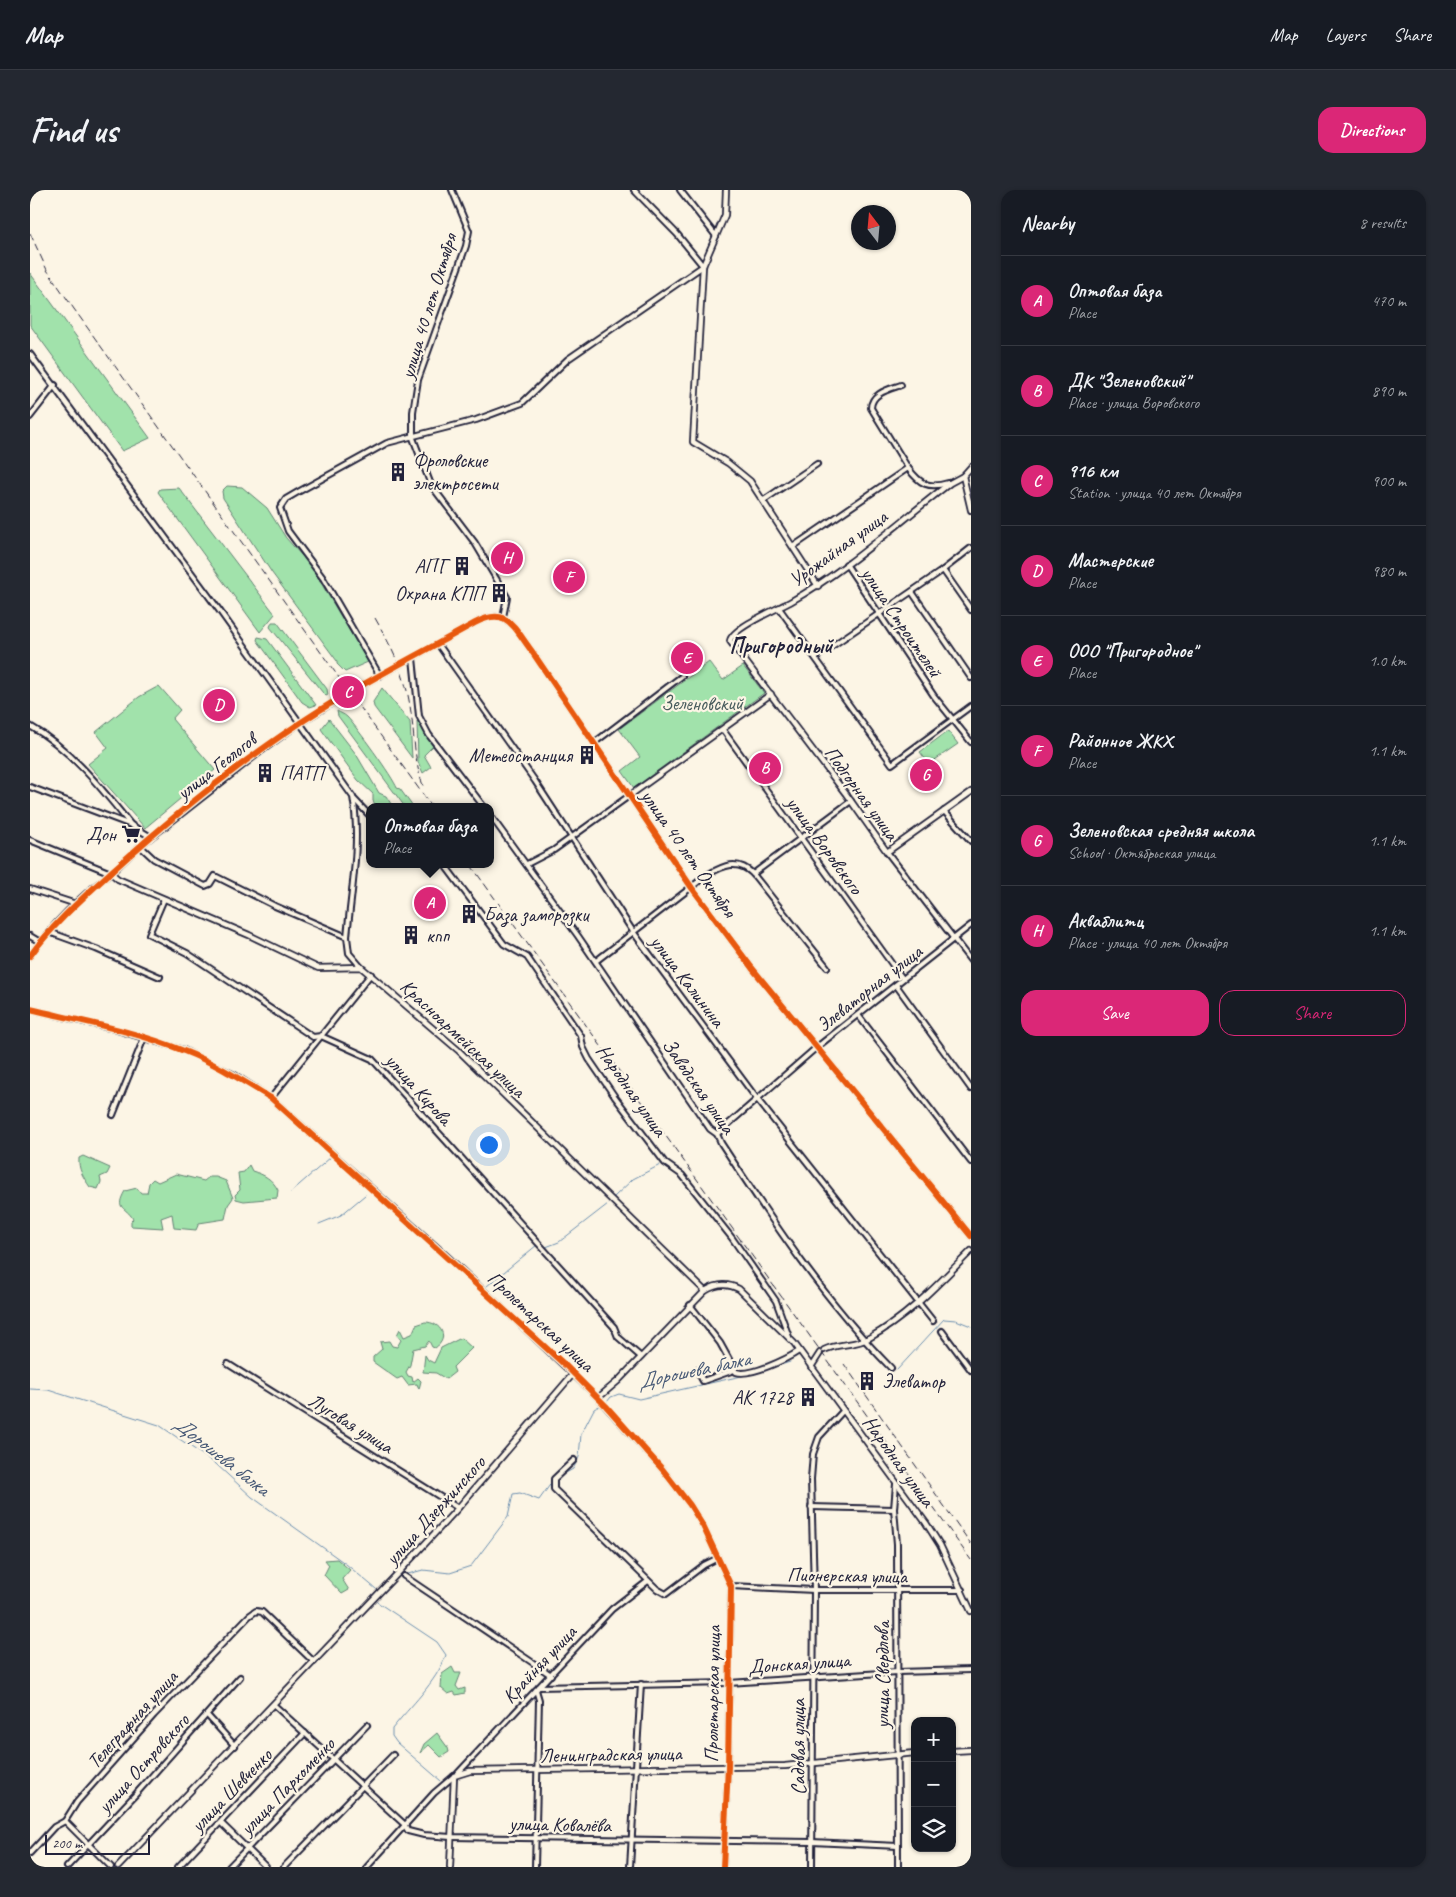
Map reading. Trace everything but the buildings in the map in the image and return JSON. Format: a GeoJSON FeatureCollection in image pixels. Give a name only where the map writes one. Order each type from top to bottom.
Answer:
{"type":"FeatureCollection","features":[{"type":"Feature","properties":{"kind":"street","name":"улица 40 лет Октября"},"geometry":{"type":"LineString","coordinates":[[452,190],[469,231],[466,246],[418,380],[413,412],[413,438],[431,486],[475,544],[506,597],[503,617],[512,623],[531,650],[692,888],[758,976],[971,1236]]}},
{"type":"Feature","properties":{"kind":"street"},"geometry":{"type":"LineString","coordinates":[[634,190],[677,234],[703,266]]}},
{"type":"Feature","properties":{"kind":"street"},"geometry":{"type":"LineString","coordinates":[[680,190],[716,236]]}},
{"type":"Feature","properties":{"kind":"street"},"geometry":{"type":"LineString","coordinates":[[726,190],[727,208],[703,266],[693,442],[740,472],[764,500],[818,586]]}},
{"type":"Feature","properties":{"kind":"street"},"geometry":{"type":"LineString","coordinates":[[503,617],[483,618],[380,676],[323,578],[288,531],[280,508],[286,499],[387,443],[413,438],[506,411],[522,403],[568,359],[703,266]]}},
{"type":"Feature","properties":{"kind":"street"},"geometry":{"type":"LineString","coordinates":[[30,354],[55,385],[353,797],[366,812]]}},
{"type":"Feature","properties":{"kind":"street"},"geometry":{"type":"LineString","coordinates":[[30,417],[55,385]]}},
{"type":"Feature","properties":{"kind":"street"},"geometry":{"type":"LineString","coordinates":[[901,385],[876,396],[871,403],[871,408],[917,480],[929,487],[950,483]]}},
{"type":"Feature","properties":{"kind":"street"},"geometry":{"type":"LineString","coordinates":[[764,500],[817,464]]}},
{"type":"Feature","properties":{"kind":"street"},"geometry":{"type":"LineString","coordinates":[[794,546],[908,468]]}},
{"type":"Feature","properties":{"kind":"street","name":"Урожайная улица"},"geometry":{"type":"LineString","coordinates":[[730,641],[732,635],[746,626],[818,586],[971,468]]}},
{"type":"Feature","properties":{"kind":"street"},"geometry":{"type":"LineString","coordinates":[[963,476],[971,510]]}},
{"type":"Feature","properties":{"kind":"street"},"geometry":{"type":"LineString","coordinates":[[816,657],[912,592],[971,548]]}},
{"type":"Feature","properties":{"kind":"street","name":"улица Строителей"},"geometry":{"type":"LineString","coordinates":[[846,564],[938,703],[971,742]]}},
{"type":"Feature","properties":{"kind":"street"},"geometry":{"type":"LineString","coordinates":[[943,570],[971,610]]}},
{"type":"Feature","properties":{"kind":"street"},"geometry":{"type":"LineString","coordinates":[[912,592],[971,678]]}},
{"type":"Feature","properties":{"kind":"street"},"geometry":{"type":"LineString","coordinates":[[779,608],[892,764],[971,706]]}},
{"type":"Feature","properties":{"kind":"street","name":"Подгорная улица"},"geometry":{"type":"LineString","coordinates":[[730,641],[851,801],[887,852],[971,961]]}},
{"type":"Feature","properties":{"kind":"street","name":"улица Калинина"},"geometry":{"type":"LineString","coordinates":[[438,644],[535,781],[634,932],[758,1099],[934,1321]]}},
{"type":"Feature","properties":{"kind":"street"},"geometry":{"type":"LineString","coordinates":[[413,658],[418,716],[429,735],[481,803]]}},
{"type":"Feature","properties":{"kind":"street","name":"улица Геологов"},"geometry":{"type":"LineString","coordinates":[[111,873],[151,837],[260,752],[300,723],[380,676]]}},
{"type":"Feature","properties":{"kind":"street"},"geometry":{"type":"LineString","coordinates":[[594,743],[682,676]]}},
{"type":"Feature","properties":{"kind":"street","name":"улица 40 лет Октября"},"geometry":{"type":"LineString","coordinates":[[629,796],[771,694]]}},
{"type":"Feature","properties":{"kind":"street"},"geometry":{"type":"LineString","coordinates":[[30,726],[52,738],[97,782],[131,825]]}},
{"type":"Feature","properties":{"kind":"street","name":"улица Воровского"},"geometry":{"type":"LineString","coordinates":[[723,730],[902,978]]}},
{"type":"Feature","properties":{"kind":"street"},"geometry":{"type":"LineString","coordinates":[[30,787],[131,825],[151,837]]}},
{"type":"Feature","properties":{"kind":"street"},"geometry":{"type":"LineString","coordinates":[[887,852],[971,792]]}},
{"type":"Feature","properties":{"kind":"street"},"geometry":{"type":"LineString","coordinates":[[527,864],[572,838],[629,796]]}},
{"type":"Feature","properties":{"kind":"street"},"geometry":{"type":"LineString","coordinates":[[353,797],[356,812],[356,838],[347,937],[349,953],[361,967]]}},
{"type":"Feature","properties":{"kind":"street"},"geometry":{"type":"LineString","coordinates":[[753,874],[851,801]]}},
{"type":"Feature","properties":{"kind":"street"},"geometry":{"type":"LineString","coordinates":[[944,811],[971,841]]}},
{"type":"Feature","properties":{"kind":"street","name":"Заводская улица"},"geometry":{"type":"LineString","coordinates":[[494,820],[596,961],[710,1129],[717,1134],[768,1215],[842,1313],[891,1368]]}},
{"type":"Feature","properties":{"kind":"street"},"geometry":{"type":"LineString","coordinates":[[30,840],[111,873],[118,879],[164,900],[249,934],[318,968],[361,967]]}},
{"type":"Feature","properties":{"kind":"street"},"geometry":{"type":"LineString","coordinates":[[140,846],[154,859],[205,886],[210,884],[215,876],[275,906],[347,937]]}},
{"type":"Feature","properties":{"kind":"street"},"geometry":{"type":"LineString","coordinates":[[596,961],[717,869],[730,865],[742,866],[753,874],[827,967]]}},
{"type":"Feature","properties":{"kind":"street","name":"Народная улица"},"geometry":{"type":"LineString","coordinates":[[447,868],[504,944],[527,958],[581,1036],[583,1048],[589,1059],[615,1097],[665,1163],[682,1175],[732,1238],[776,1301],[789,1338]]}},
{"type":"Feature","properties":{"kind":"street"},"geometry":{"type":"LineString","coordinates":[[30,956],[40,942],[76,904],[111,873]]}},
{"type":"Feature","properties":{"kind":"street"},"geometry":{"type":"LineString","coordinates":[[30,889],[76,904]]}},
{"type":"Feature","properties":{"kind":"street","name":"улица Кирова"},"geometry":{"type":"LineString","coordinates":[[164,900],[149,934],[187,953],[313,1036],[321,1036],[372,1059],[614,1327],[618,1338],[641,1357]]}},
{"type":"Feature","properties":{"kind":"street","name":"Элеваторная улица"},"geometry":{"type":"LineString","coordinates":[[717,1134],[817,1047],[971,925]]}},
{"type":"Feature","properties":{"kind":"street"},"geometry":{"type":"LineString","coordinates":[[49,932],[96,949],[160,977]]}},
{"type":"Feature","properties":{"kind":"street"},"geometry":{"type":"LineString","coordinates":[[30,936],[40,942]]}},
{"type":"Feature","properties":{"kind":"street","name":"Красноармейская улица"},"geometry":{"type":"LineString","coordinates":[[361,967],[458,1050],[705,1291]]}},
{"type":"Feature","properties":{"kind":"street"},"geometry":{"type":"LineString","coordinates":[[271,1098],[371,974]]}},
{"type":"Feature","properties":{"kind":"street"},"geometry":{"type":"LineString","coordinates":[[896,985],[971,1089]]}},
{"type":"Feature","properties":{"kind":"street","name":"Пролетарская улица"},"geometry":{"type":"LineString","coordinates":[[30,1010],[144,1038],[184,1050],[235,1075],[271,1098],[443,1252],[573,1374],[598,1398],[663,1470],[690,1505],[731,1586],[728,1767],[723,1867]]}},
{"type":"Feature","properties":{"kind":"street"},"geometry":{"type":"LineString","coordinates":[[858,1015],[971,1162]]}},
{"type":"Feature","properties":{"kind":"street"},"geometry":{"type":"LineString","coordinates":[[113,1116],[144,1038]]}},
{"type":"Feature","properties":{"kind":"street"},"geometry":{"type":"LineString","coordinates":[[811,1367],[822,1352],[866,1340],[918,1302],[971,1251]]}},
{"type":"Feature","properties":{"kind":"street","name":"Народная улица"},"geometry":{"type":"LineString","coordinates":[[705,1291],[714,1286],[728,1285],[746,1296],[789,1338],[940,1545],[971,1611]]}},
{"type":"Feature","properties":{"kind":"street"},"geometry":{"type":"LineString","coordinates":[[598,1398],[705,1291]]}},
{"type":"Feature","properties":{"kind":"street"},"geometry":{"type":"LineString","coordinates":[[690,1305],[720,1343],[734,1370],[740,1374],[781,1361],[799,1351]]}},
{"type":"Feature","properties":{"kind":"street"},"geometry":{"type":"LineString","coordinates":[[942,1331],[969,1364],[971,1370]]}},
{"type":"Feature","properties":{"kind":"street","name":"Луговая улица"},"geometry":{"type":"LineString","coordinates":[[228,1364],[458,1508]]}},
{"type":"Feature","properties":{"kind":"street"},"geometry":{"type":"LineString","coordinates":[[697,1370],[703,1381],[734,1370]]}},
{"type":"Feature","properties":{"kind":"street","name":"улица Дзержинского"},"geometry":{"type":"LineString","coordinates":[[118,1867],[274,1705],[458,1508],[573,1374]]}},
{"type":"Feature","properties":{"kind":"street","name":"Садовая улица"},"geometry":{"type":"LineString","coordinates":[[812,1867],[814,1590],[811,1507],[813,1454],[819,1437],[843,1411]]}},
{"type":"Feature","properties":{"kind":"street"},"geometry":{"type":"LineString","coordinates":[[574,1460],[554,1481],[554,1489],[648,1581],[666,1594],[718,1558]]}},
{"type":"Feature","properties":{"kind":"street","name":"улица Свердлова"},"geometry":{"type":"LineString","coordinates":[[896,1484],[894,1509],[897,1537],[898,1867]]}},
{"type":"Feature","properties":{"kind":"street"},"geometry":{"type":"LineString","coordinates":[[811,1507],[894,1509]]}},
{"type":"Feature","properties":{"kind":"street"},"geometry":{"type":"LineString","coordinates":[[404,1576],[551,1675]]}},
{"type":"Feature","properties":{"kind":"street","name":"Крайняя улица"},"geometry":{"type":"LineString","coordinates":[[366,1867],[404,1824],[456,1775],[612,1609],[648,1581]]}},
{"type":"Feature","properties":{"kind":"street","name":"Пионерская улица"},"geometry":{"type":"LineString","coordinates":[[731,1586],[814,1590],[962,1590]]}},
{"type":"Feature","properties":{"kind":"street","name":"Телеграфная улица"},"geometry":{"type":"LineString","coordinates":[[30,1853],[54,1827],[64,1821],[77,1802],[218,1648],[256,1611],[262,1612],[314,1662]]}},
{"type":"Feature","properties":{"kind":"street","name":"Донская улица"},"geometry":{"type":"LineString","coordinates":[[538,1689],[641,1684],[729,1683],[814,1679],[897,1672],[971,1670]]}},
{"type":"Feature","properties":{"kind":"street","name":"улица Островского"},"geometry":{"type":"LineString","coordinates":[[67,1867],[240,1677]]}},
{"type":"Feature","properties":{"kind":"street"},"geometry":{"type":"LineString","coordinates":[[630,1867],[641,1684]]}},
{"type":"Feature","properties":{"kind":"street"},"geometry":{"type":"LineString","coordinates":[[535,1867],[538,1689]]}},
{"type":"Feature","properties":{"kind":"street","name":"улица Ковалёва"},"geometry":{"type":"LineString","coordinates":[[274,1705],[404,1824],[411,1833],[451,1837],[812,1842],[898,1846]]}},
{"type":"Feature","properties":{"kind":"street"},"geometry":{"type":"LineString","coordinates":[[207,1715],[235,1746]]}},
{"type":"Feature","properties":{"kind":"street","name":"улица Пархоменко"},"geometry":{"type":"LineString","coordinates":[[229,1867],[367,1725]]}},
{"type":"Feature","properties":{"kind":"street","name":"улица Шевченко"},"geometry":{"type":"LineString","coordinates":[[178,1867],[305,1733]]}},
{"type":"Feature","properties":{"kind":"street"},"geometry":{"type":"LineString","coordinates":[[956,1751],[971,1750]]}},
{"type":"Feature","properties":{"kind":"street","name":"Ленинградская улица"},"geometry":{"type":"LineString","coordinates":[[456,1775],[470,1771],[728,1767],[814,1763],[911,1754]]}},
{"type":"Feature","properties":{"kind":"street"},"geometry":{"type":"LineString","coordinates":[[284,1867],[394,1755]]}},
{"type":"Feature","properties":{"kind":"street"},"geometry":{"type":"LineString","coordinates":[[450,1867],[456,1775]]}},
{"type":"Feature","properties":{"kind":"street"},"geometry":{"type":"LineString","coordinates":[[64,1821],[111,1867]]}},
{"type":"Feature","properties":{"kind":"street"},"geometry":{"type":"LineString","coordinates":[[220,1822],[266,1867]]}},
{"type":"Feature","properties":{"kind":"green space"},"geometry":{"type":"Polygon","coordinates":[[[30,273],[150,438],[122,451],[30,325],[30,273]]]}},
{"type":"Feature","properties":{"kind":"green space"},"geometry":{"type":"Polygon","coordinates":[[[227,486],[242,487],[267,508],[286,538],[311,566],[368,662],[345,672],[337,664],[337,661],[272,573],[223,498],[222,491],[227,486]]]}},
{"type":"Feature","properties":{"kind":"green space"},"geometry":{"type":"Polygon","coordinates":[[[179,488],[275,614],[260,632],[158,492],[160,489],[179,488]]]}},
{"type":"Feature","properties":{"kind":"green space"},"geometry":{"type":"Polygon","coordinates":[[[272,622],[277,622],[327,689],[328,695],[326,696],[323,693],[270,627],[272,622]]]}},
{"type":"Feature","properties":{"kind":"green space"},"geometry":{"type":"Polygon","coordinates":[[[258,637],[267,639],[316,705],[310,707],[302,702],[257,640],[258,637]]]}},
{"type":"Feature","properties":{"kind":"green space","name":"Зеленовский"},"geometry":{"type":"Polygon","coordinates":[[[709,662],[723,680],[743,666],[764,693],[634,788],[622,771],[640,757],[619,729],[709,662]]]}},
{"type":"Feature","properties":{"kind":"green space"},"geometry":{"type":"Polygon","coordinates":[[[159,686],[180,710],[172,719],[215,770],[145,828],[88,764],[108,748],[96,732],[139,697],[159,686]]]}},
{"type":"Feature","properties":{"kind":"green space"},"geometry":{"type":"Polygon","coordinates":[[[382,688],[410,722],[412,758],[374,707],[373,702],[382,688]]]}},
{"type":"Feature","properties":{"kind":"green space"},"geometry":{"type":"Polygon","coordinates":[[[337,711],[345,715],[358,730],[382,763],[397,788],[400,789],[410,803],[402,803],[338,716],[337,711]]]}},
{"type":"Feature","properties":{"kind":"green space"},"geometry":{"type":"Polygon","coordinates":[[[329,719],[356,754],[379,793],[386,796],[390,803],[374,803],[373,794],[358,780],[321,729],[329,719]]]}},
{"type":"Feature","properties":{"kind":"green space"},"geometry":{"type":"Polygon","coordinates":[[[417,721],[426,731],[433,746],[424,755],[431,767],[423,773],[418,762],[417,721]]]}},
{"type":"Feature","properties":{"kind":"green space"},"geometry":{"type":"Polygon","coordinates":[[[948,731],[958,744],[929,764],[920,752],[948,731]]]}},
{"type":"Feature","properties":{"kind":"green space"},"geometry":{"type":"Polygon","coordinates":[[[83,1156],[110,1168],[107,1174],[100,1177],[101,1182],[98,1189],[90,1187],[81,1173],[79,1158],[83,1156]]]}},
{"type":"Feature","properties":{"kind":"green space"},"geometry":{"type":"Polygon","coordinates":[[[249,1165],[252,1171],[271,1180],[278,1190],[277,1198],[244,1201],[236,1199],[235,1195],[240,1190],[238,1173],[244,1172],[249,1165]]]}},
{"type":"Feature","properties":{"kind":"green space"},"geometry":{"type":"Polygon","coordinates":[[[176,1174],[204,1181],[209,1177],[216,1177],[226,1181],[233,1198],[228,1205],[225,1219],[199,1223],[196,1230],[174,1228],[172,1214],[161,1218],[163,1228],[131,1226],[133,1219],[121,1205],[125,1191],[137,1188],[141,1193],[147,1193],[149,1183],[153,1179],[158,1182],[176,1174]]]}},
{"type":"Feature","properties":{"kind":"green space"},"geometry":{"type":"Polygon","coordinates":[[[425,1322],[435,1325],[442,1331],[443,1335],[440,1344],[435,1348],[432,1347],[429,1341],[425,1346],[413,1349],[410,1365],[406,1372],[408,1376],[412,1377],[413,1382],[418,1378],[421,1381],[419,1389],[417,1384],[408,1385],[402,1377],[397,1379],[373,1362],[373,1357],[382,1349],[380,1342],[389,1341],[392,1346],[397,1347],[401,1340],[397,1335],[400,1329],[404,1337],[412,1334],[416,1325],[425,1322]]]}},
{"type":"Feature","properties":{"kind":"green space"},"geometry":{"type":"Polygon","coordinates":[[[461,1338],[472,1348],[453,1367],[455,1372],[446,1379],[436,1373],[423,1372],[425,1355],[428,1360],[434,1363],[441,1348],[461,1338]]]}},
{"type":"Feature","properties":{"kind":"green space"},"geometry":{"type":"Polygon","coordinates":[[[337,1559],[350,1570],[342,1579],[349,1590],[342,1594],[324,1575],[329,1565],[325,1560],[337,1559]]]}},
{"type":"Feature","properties":{"kind":"green space"},"geometry":{"type":"Polygon","coordinates":[[[452,1667],[455,1673],[461,1673],[456,1686],[459,1690],[465,1688],[465,1693],[456,1695],[454,1692],[448,1694],[441,1688],[442,1674],[452,1667]]]}},
{"type":"Feature","properties":{"kind":"green space"},"geometry":{"type":"Polygon","coordinates":[[[437,1733],[449,1752],[441,1757],[429,1745],[420,1753],[424,1744],[437,1733]]]}},
{"type":"Feature","properties":{"kind":"waterway"},"geometry":{"type":"LineString","coordinates":[[291,1192],[331,1157]]}},
{"type":"Feature","properties":{"kind":"waterway"},"geometry":{"type":"LineString","coordinates":[[614,1197],[633,1179],[660,1165]]}},
{"type":"Feature","properties":{"kind":"waterway"},"geometry":{"type":"LineString","coordinates":[[319,1224],[341,1215],[365,1195]]}},
{"type":"Feature","properties":{"kind":"waterway"},"geometry":{"type":"LineString","coordinates":[[546,1247],[559,1242],[608,1204]]}},
{"type":"Feature","properties":{"kind":"waterway"},"geometry":{"type":"LineString","coordinates":[[487,1286],[537,1245]]}},
{"type":"Feature","properties":{"kind":"waterway","name":"Дорошева балка"},"geometry":{"type":"LineString","coordinates":[[897,1370],[944,1319],[956,1320],[971,1326]]}},
{"type":"Feature","properties":{"kind":"waterway","name":"Дорошева балка"},"geometry":{"type":"LineString","coordinates":[[762,1371],[790,1362]]}},
{"type":"Feature","properties":{"kind":"waterway","name":"Дорошева балка"},"geometry":{"type":"LineString","coordinates":[[607,1402],[611,1397],[619,1394],[639,1399],[755,1373]]}},
{"type":"Feature","properties":{"kind":"waterway","name":"Дорошева балка"},"geometry":{"type":"LineString","coordinates":[[30,1389],[48,1390],[159,1425],[216,1464],[252,1497],[346,1564],[376,1589]]}},
{"type":"Feature","properties":{"kind":"waterway","name":"Дорошева балка"},"geometry":{"type":"LineString","coordinates":[[557,1478],[573,1469],[579,1457],[581,1434],[594,1409],[601,1405]]}},
{"type":"Feature","properties":{"kind":"waterway","name":"Дорошева балка"},"geometry":{"type":"LineString","coordinates":[[408,1574],[423,1570],[450,1573],[471,1566],[508,1517],[513,1494],[520,1493],[539,1500],[552,1482]]}},
{"type":"Feature","properties":{"kind":"waterway"},"geometry":{"type":"LineString","coordinates":[[377,1602],[437,1642],[446,1655],[429,1685],[392,1729],[392,1736],[397,1743],[441,1781]]}},
{"type":"Feature","properties":{"kind":"railway"},"geometry":{"type":"LineString","coordinates":[[30,233],[47,270],[74,309],[429,803]]}},
{"type":"Feature","properties":{"kind":"railway"},"geometry":{"type":"LineString","coordinates":[[375,618],[392,649],[405,682],[412,716],[418,768],[424,788]]}},
{"type":"Feature","properties":{"kind":"railway"},"geometry":{"type":"LineString","coordinates":[[473,868],[971,1560]]}},
{"type":"Feature","properties":{"kind":"railway"},"geometry":{"type":"LineString","coordinates":[[844,1364],[971,1544]]}},
{"type":"Feature","properties":{"kind":"cycle path"},"geometry":{"type":"LineString","coordinates":[[30,956],[48,933],[111,872],[186,807],[238,766],[292,728],[377,676],[475,623],[486,618],[502,618],[514,626],[692,888],[752,968],[971,1236]]}},
{"type":"Feature","properties":{"kind":"cycle path"},"geometry":{"type":"LineString","coordinates":[[30,1009],[108,1027],[166,1044],[218,1067],[271,1098],[565,1365],[606,1406],[663,1470],[690,1505],[703,1526],[731,1586],[728,1767],[723,1867]]}},
{"type":"Feature","properties":{"kind":"place","name":"Фроловские электросети"},"geometry":{"type":"Point","coordinates":[398,472]}},
{"type":"Feature","properties":{"kind":"place","name":"Акваблитц"},"geometry":{"type":"Point","coordinates":[507,558]}},
{"type":"Feature","properties":{"kind":"place","name":"АПГ"},"geometry":{"type":"Point","coordinates":[462,566]}},
{"type":"Feature","properties":{"kind":"place","name":"Районное ЖКХ"},"geometry":{"type":"Point","coordinates":[569,577]}},
{"type":"Feature","properties":{"kind":"place","name":"Охрана КПП"},"geometry":{"type":"Point","coordinates":[499,593]}},
{"type":"Feature","properties":{"kind":"place","name":"ООО \"Пригородное\""},"geometry":{"type":"Point","coordinates":[687,658]}},
{"type":"Feature","properties":{"kind":"place","name":"916 км"},"geometry":{"type":"Point","coordinates":[348,692]}},
{"type":"Feature","properties":{"kind":"place","name":"Мастерские"},"geometry":{"type":"Point","coordinates":[219,705]}},
{"type":"Feature","properties":{"kind":"place","name":"Метеостанция"},"geometry":{"type":"Point","coordinates":[587,755]}},
{"type":"Feature","properties":{"kind":"place","name":"ДК \"Зеленовский\""},"geometry":{"type":"Point","coordinates":[765,768]}},
{"type":"Feature","properties":{"kind":"place","name":"ПАТП"},"geometry":{"type":"Point","coordinates":[265,773]}},
{"type":"Feature","properties":{"kind":"place","name":"Зеленовская средняя школа"},"geometry":{"type":"Point","coordinates":[926,775]}},
{"type":"Feature","properties":{"kind":"place","name":"Дон"},"geometry":{"type":"Point","coordinates":[131,834]}},
{"type":"Feature","properties":{"kind":"place","name":"Оптовая база"},"geometry":{"type":"Point","coordinates":[430,903]}},
{"type":"Feature","properties":{"kind":"place","name":"База заморозки"},"geometry":{"type":"Point","coordinates":[469,914]}},
{"type":"Feature","properties":{"kind":"place","name":"кпп"},"geometry":{"type":"Point","coordinates":[411,935]}},
{"type":"Feature","properties":{"kind":"place","name":"Элеватор"},"geometry":{"type":"Point","coordinates":[867,1381]}},
{"type":"Feature","properties":{"kind":"place","name":"АК 1728"},"geometry":{"type":"Point","coordinates":[808,1397]}},
{"type":"Feature","properties":{"kind":"district","name":"Пригородный"},"geometry":{"type":"Point","coordinates":[781,645]}}]}
